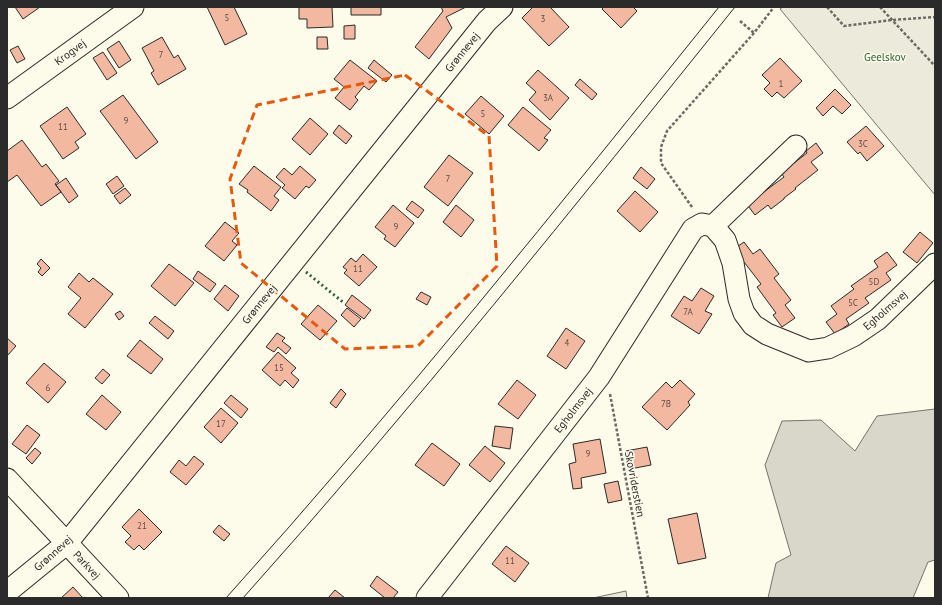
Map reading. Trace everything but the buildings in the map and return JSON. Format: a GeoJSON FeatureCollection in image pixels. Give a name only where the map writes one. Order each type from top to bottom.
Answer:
{"type":"FeatureCollection","features":[{"type":"Feature","properties":{"kind":"street","name":"Krogvej"},"geometry":{"type":"LineString","coordinates":[[7,98],[133,7]]}},
{"type":"Feature","properties":{"kind":"street","name":"Grønnevej"},"geometry":{"type":"LineString","coordinates":[[7,592],[67,543],[487,21],[502,7]]}},
{"type":"Feature","properties":{"kind":"street","name":"Egholmsvej"},"geometry":{"type":"LineString","coordinates":[[427,598],[598,377],[693,229],[707,225],[796,146]]}},
{"type":"Feature","properties":{"kind":"street","name":"Egholmsvej"},"geometry":{"type":"LineString","coordinates":[[707,225],[725,240],[733,263],[739,299],[744,313],[753,325],[767,334],[809,351],[828,348],[853,336],[878,319],[935,264]]}},
{"type":"Feature","properties":{"kind":"street","name":"Parkvej"},"geometry":{"type":"LineString","coordinates":[[7,479],[118,598]]}},
{"type":"Feature","properties":{"kind":"path"},"geometry":{"type":"LineString","coordinates":[[707,225],[661,163],[661,147],[667,131],[754,33],[774,7]]}},
{"type":"Feature","properties":{"kind":"path"},"geometry":{"type":"LineString","coordinates":[[827,7],[844,26],[892,20],[935,17]]}},
{"type":"Feature","properties":{"kind":"path"},"geometry":{"type":"LineString","coordinates":[[880,7],[935,66]]}},
{"type":"Feature","properties":{"kind":"path"},"geometry":{"type":"LineString","coordinates":[[740,21],[754,33]]}},
{"type":"Feature","properties":{"kind":"path","name":"Skovriderstien"},"geometry":{"type":"LineString","coordinates":[[598,377],[610,393],[648,598]]}},
{"type":"Feature","properties":{"kind":"highlighted area"},"geometry":{"type":"Polygon","coordinates":[[[405,75],[489,136],[497,266],[418,346],[345,349],[241,263],[230,179],[257,105],[405,75]]]}},
{"type":"Feature","properties":{"kind":"green space","name":"Geelskov"},"geometry":{"type":"Polygon","coordinates":[[[783,7],[935,7],[935,195],[780,9],[783,7]]]}},
{"type":"Feature","properties":{"kind":"green space"},"geometry":{"type":"Polygon","coordinates":[[[626,591],[627,598],[593,598],[626,591]]]}},
{"type":"Feature","properties":{"kind":"shaded area"},"geometry":{"type":"Polygon","coordinates":[[[935,409],[935,560],[928,562],[913,598],[768,598],[776,563],[791,555],[765,465],[782,421],[821,420],[855,451],[877,416],[935,409]]]}},
{"type":"Feature","properties":{"kind":"tram line"},"geometry":{"type":"LineString","coordinates":[[226,598],[353,453],[477,306],[719,7]]}},
{"type":"Feature","properties":{"kind":"tram line"},"geometry":{"type":"LineString","coordinates":[[243,598],[307,526],[493,306],[735,7]]}},
{"type":"Feature","properties":{"kind":"hedge"},"geometry":{"type":"LineString","coordinates":[[306,272],[344,303]]}}]}
